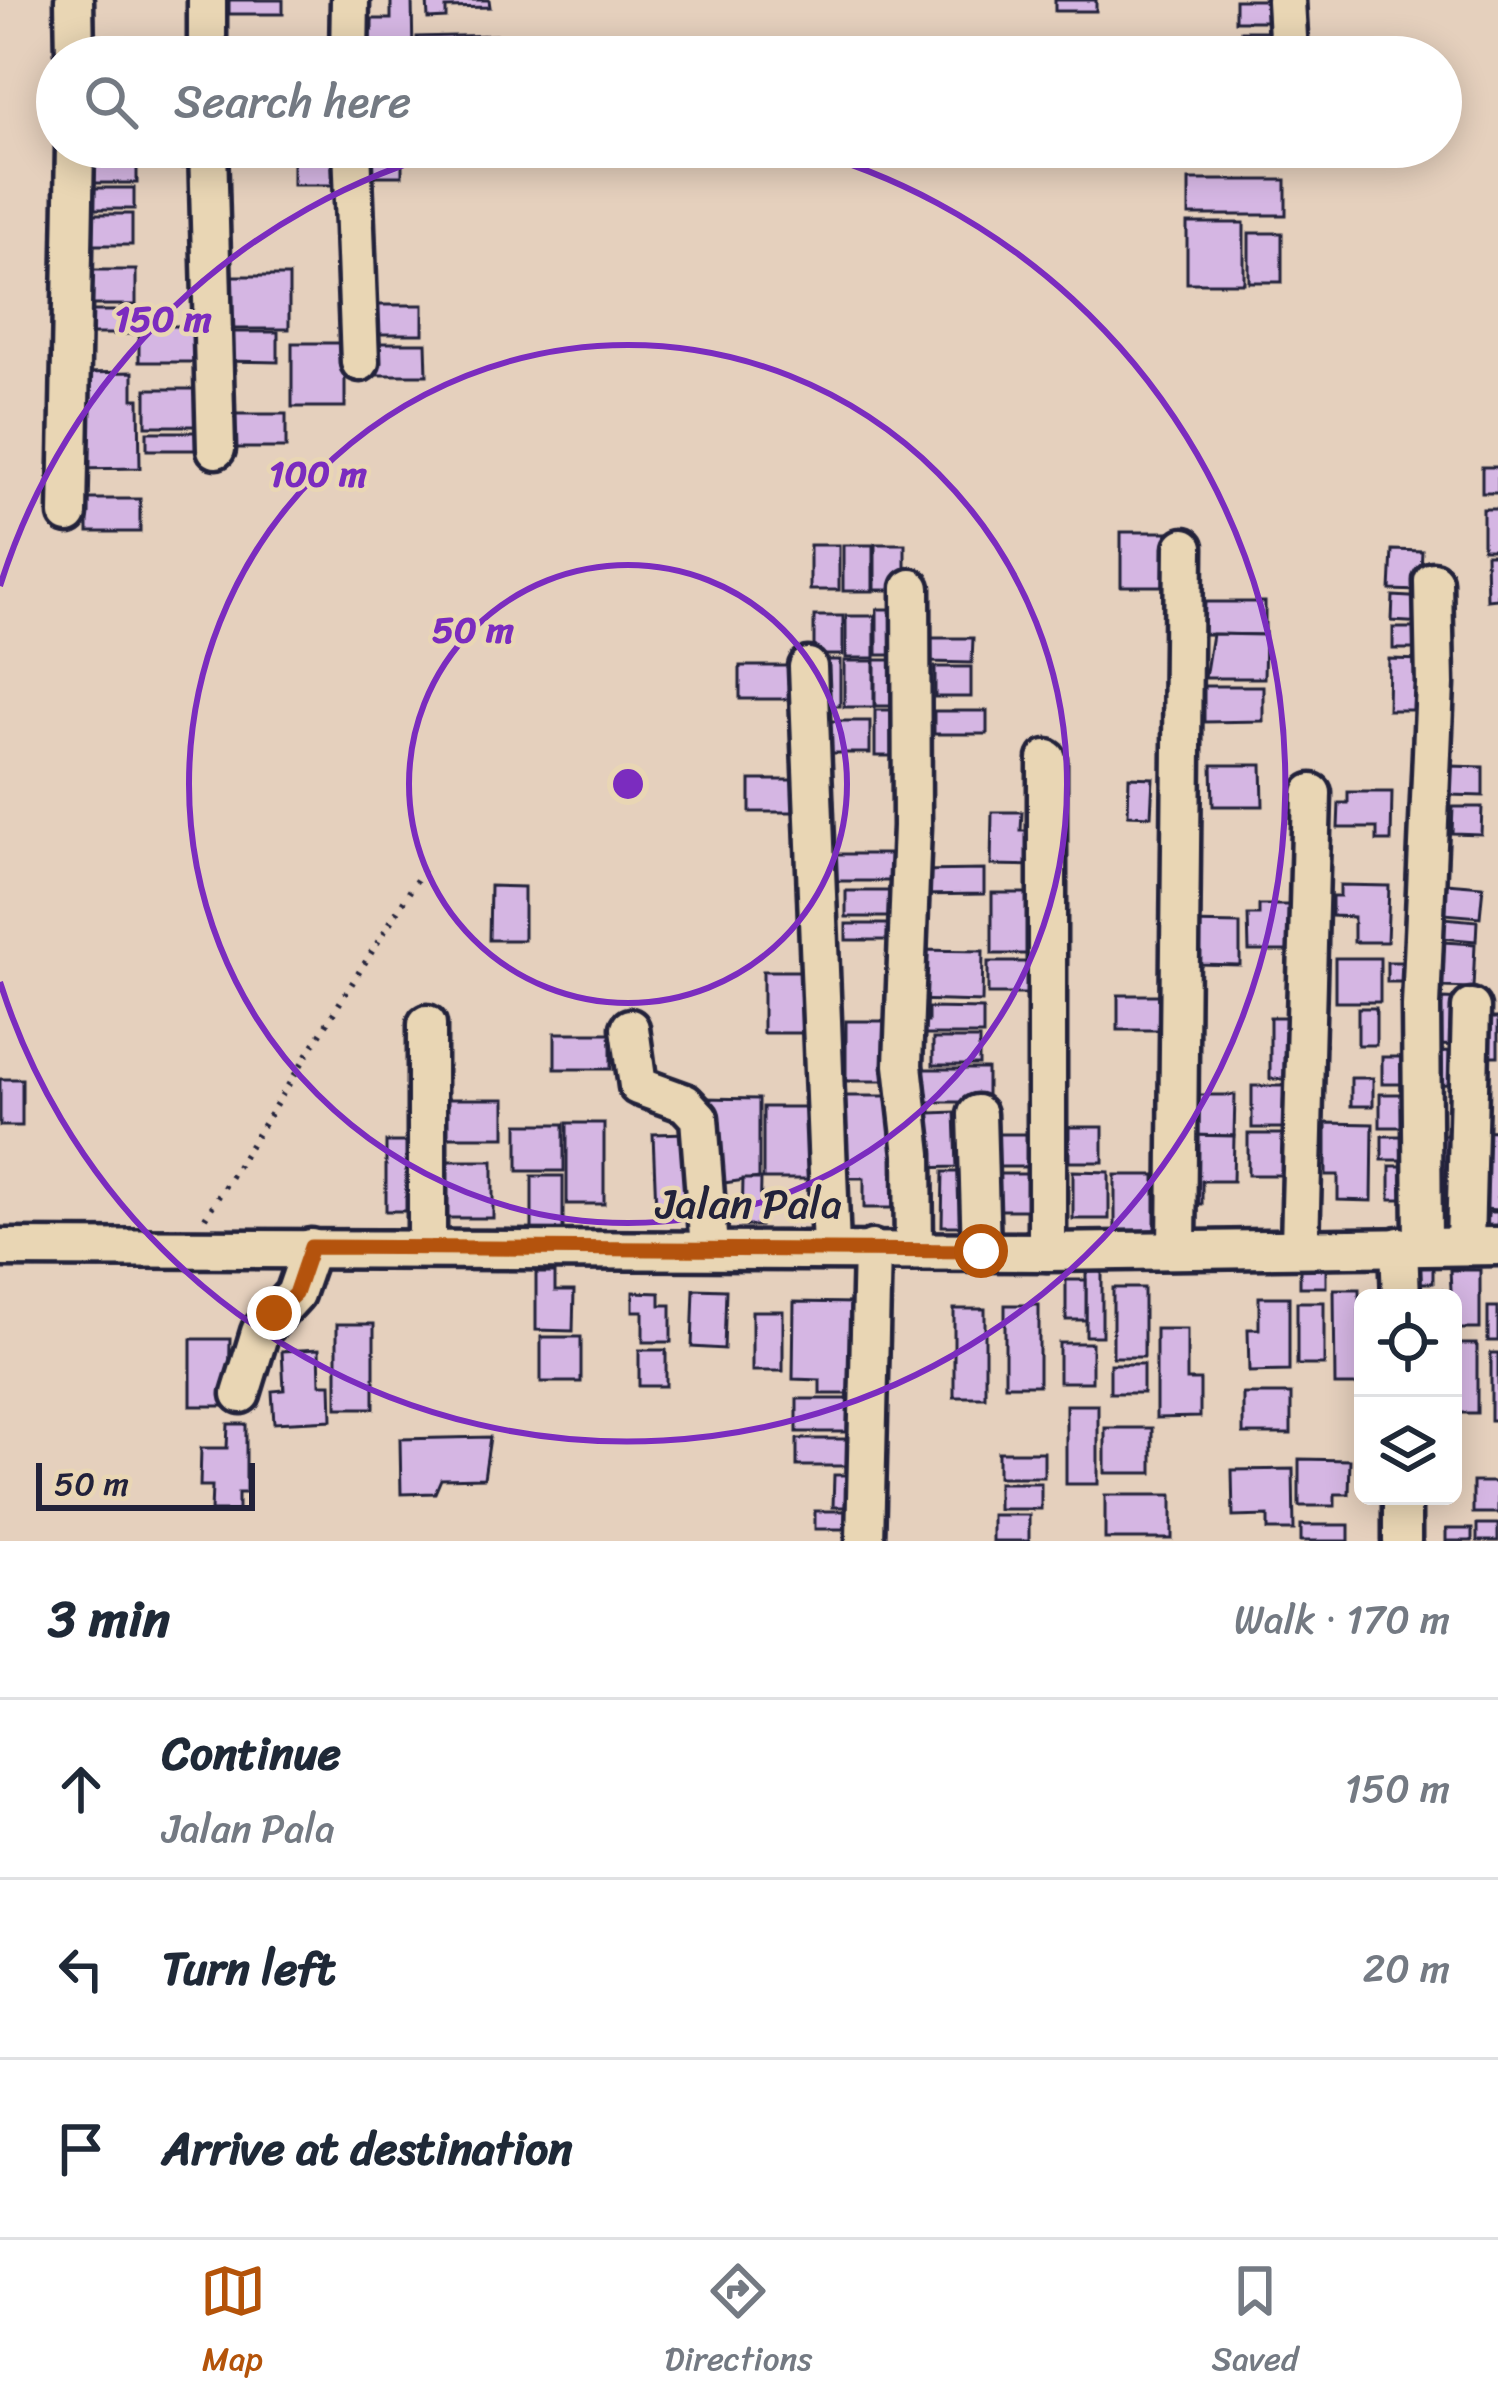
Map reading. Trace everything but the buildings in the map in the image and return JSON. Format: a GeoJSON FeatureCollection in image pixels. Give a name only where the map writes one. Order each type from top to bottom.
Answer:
{"type":"FeatureCollection","features":[{"type":"Feature","properties":{"kind":"street"},"geometry":{"type":"LineString","coordinates":[[74,0],[75,36]]}},
{"type":"Feature","properties":{"kind":"street"},"geometry":{"type":"LineString","coordinates":[[207,0],[207,36]]}},
{"type":"Feature","properties":{"kind":"street"},"geometry":{"type":"LineString","coordinates":[[349,36],[350,0]]}},
{"type":"Feature","properties":{"kind":"street"},"geometry":{"type":"LineString","coordinates":[[1286,0],[1288,36]]}},
{"type":"Feature","properties":{"kind":"street"},"geometry":{"type":"LineString","coordinates":[[68,514],[75,168]]}},
{"type":"Feature","properties":{"kind":"street"},"geometry":{"type":"LineString","coordinates":[[209,168],[216,449]]}},
{"type":"Feature","properties":{"kind":"street"},"geometry":{"type":"LineString","coordinates":[[353,168],[360,362]]}},
{"type":"Feature","properties":{"kind":"street"},"geometry":{"type":"LineString","coordinates":[[1177,1249],[1184,547]]}},
{"type":"Feature","properties":{"kind":"street"},"geometry":{"type":"LineString","coordinates":[[1403,1289],[1411,1245],[1436,684],[1433,581]]}},
{"type":"Feature","properties":{"kind":"street"},"geometry":{"type":"LineString","coordinates":[[911,588],[911,826],[903,1065],[913,1154],[914,1250]]}},
{"type":"Feature","properties":{"kind":"street"},"geometry":{"type":"LineString","coordinates":[[808,668],[831,1247]]}},
{"type":"Feature","properties":{"kind":"street"},"geometry":{"type":"LineString","coordinates":[[1046,759],[1046,1252]]}},
{"type":"Feature","properties":{"kind":"street"},"geometry":{"type":"LineString","coordinates":[[1300,1245],[1312,793]]}},
{"type":"Feature","properties":{"kind":"street"},"geometry":{"type":"LineString","coordinates":[[1471,1008],[1482,1245]]}},
{"type":"Feature","properties":{"kind":"street"},"geometry":{"type":"LineString","coordinates":[[427,1024],[427,1249]]}},
{"type":"Feature","properties":{"kind":"street"},"geometry":{"type":"LineString","coordinates":[[630,1028],[638,1086],[686,1103],[699,1118],[709,1248]]}},
{"type":"Feature","properties":{"kind":"street"},"geometry":{"type":"LineString","coordinates":[[977,1114],[981,1251]]}},
{"type":"Feature","properties":{"kind":"street","name":"Jalan Pala"},"geometry":{"type":"LineString","coordinates":[[0,1248],[831,1247],[1046,1252],[1482,1245]]}},
{"type":"Feature","properties":{"kind":"street"},"geometry":{"type":"LineString","coordinates":[[241,1394],[260,1332],[295,1294],[311,1247]]}},
{"type":"Feature","properties":{"kind":"street"},"geometry":{"type":"LineString","coordinates":[[865,1541],[872,1249]]}},
{"type":"Feature","properties":{"kind":"street"},"geometry":{"type":"LineString","coordinates":[[1402,1505],[1402,1541]]}},
{"type":"Feature","properties":{"kind":"path"},"geometry":{"type":"LineString","coordinates":[[188,1246],[423,870]]}},
{"type":"Feature","properties":{"kind":"route"},"geometry":{"type":"LineString","coordinates":[[274,1313],[295,1294],[311,1247],[981,1251]]}}]}
